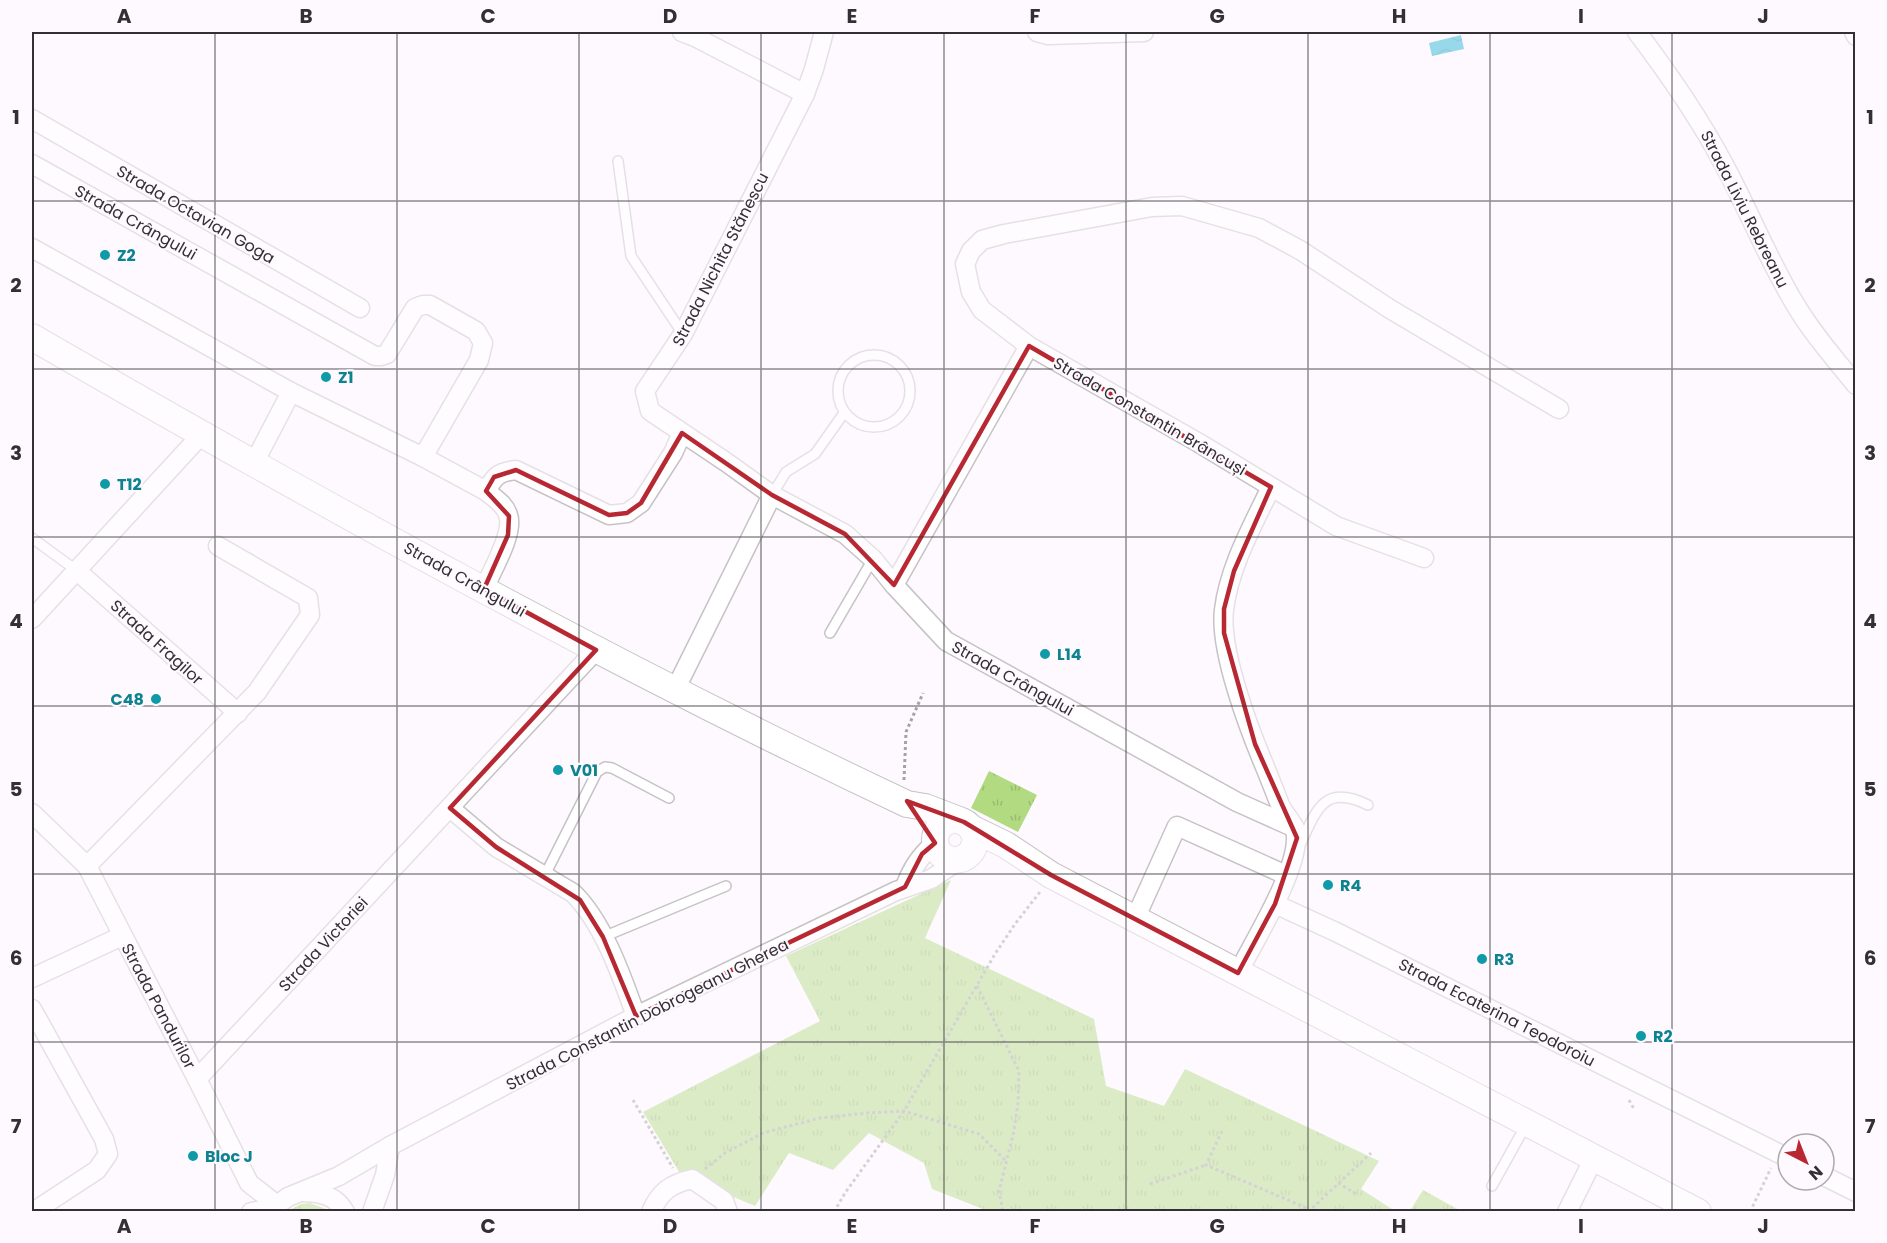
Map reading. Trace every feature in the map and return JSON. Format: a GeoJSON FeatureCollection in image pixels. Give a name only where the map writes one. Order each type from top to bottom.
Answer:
{"type":"FeatureCollection","features":[{"type":"Feature","properties":{"kind":"main road","name":"Strada Crângului"},"geometry":{"type":"LineString","coordinates":[[32,337],[254,463],[596,650],[902,801],[925,807],[965,824]]}},
{"type":"Feature","properties":{"kind":"main road","name":"Strada Crângului"},"geometry":{"type":"LineString","coordinates":[[902,801],[935,840]]}},
{"type":"Feature","properties":{"kind":"main road"},"geometry":{"type":"LineString","coordinates":[[1044,872],[990,857],[948,859],[940,853],[935,840],[941,825],[952,820],[965,824],[1006,845],[1044,872],[1698,1212]]}},
{"type":"Feature","properties":{"kind":"main road"},"geometry":{"type":"LineString","coordinates":[[962,858],[969,854],[975,839],[965,824]]}},
{"type":"Feature","properties":{"kind":"street"},"geometry":{"type":"LineString","coordinates":[[682,32],[805,94]]}},
{"type":"Feature","properties":{"kind":"street","name":"Strada Nichita Stănescu"},"geometry":{"type":"LineString","coordinates":[[824,32],[805,94],[683,334],[645,392],[650,411],[772,495],[845,534],[873,559]]}},
{"type":"Feature","properties":{"kind":"street"},"geometry":{"type":"LineString","coordinates":[[1037,32],[1048,35],[1144,32]]}},
{"type":"Feature","properties":{"kind":"street","name":"Strada Liviu Rebreanu"},"geometry":{"type":"LineString","coordinates":[[1637,32],[1700,122],[1751,218],[1772,266],[1796,307],[1856,385]]}},
{"type":"Feature","properties":{"kind":"street"},"geometry":{"type":"LineString","coordinates":[[1854,32],[1856,36]]}},
{"type":"Feature","properties":{"kind":"street","name":"Strada Octavian Goga"},"geometry":{"type":"LineString","coordinates":[[32,119],[360,308]]}},
{"type":"Feature","properties":{"kind":"street","name":"Strada Crângului"},"geometry":{"type":"LineString","coordinates":[[32,164],[375,356],[387,354],[415,308],[423,305],[429,305],[476,331],[483,343],[479,360],[423,457]]}},
{"type":"Feature","properties":{"kind":"street","name":"Strada Constantin Brâncuși"},"geometry":{"type":"LineString","coordinates":[[1424,558],[1336,526],[1199,443],[1029,346],[982,310],[971,292],[965,264],[970,250],[982,240],[1004,234],[1152,207],[1182,206],[1259,228],[1300,249],[1390,309],[1559,409]]}},
{"type":"Feature","properties":{"kind":"street"},"geometry":{"type":"LineString","coordinates":[[32,248],[291,392],[486,491],[504,506],[509,516],[508,535],[484,589]]}},
{"type":"Feature","properties":{"kind":"street"},"geometry":{"type":"LineString","coordinates":[[894,585],[1029,346]]}},
{"type":"Feature","properties":{"kind":"street"},"geometry":{"type":"LineString","coordinates":[[254,463],[291,392]]}},
{"type":"Feature","properties":{"kind":"street"},"geometry":{"type":"LineString","coordinates":[[486,491],[494,477],[505,471],[516,470],[609,514],[627,513],[642,503],[673,453],[682,433]]}},
{"type":"Feature","properties":{"kind":"street"},"geometry":{"type":"LineString","coordinates":[[32,619],[202,434]]}},
{"type":"Feature","properties":{"kind":"street"},"geometry":{"type":"LineString","coordinates":[[1238,973],[1275,904],[1295,852],[1297,838],[1295,828],[1281,807],[1255,744],[1234,679],[1224,633],[1224,609],[1234,571],[1271,487]]}},
{"type":"Feature","properties":{"kind":"street"},"geometry":{"type":"LineString","coordinates":[[675,690],[772,495]]}},
{"type":"Feature","properties":{"kind":"street"},"geometry":{"type":"LineString","coordinates":[[87,866],[257,692],[310,615],[308,598],[218,546]]}},
{"type":"Feature","properties":{"kind":"street","name":"Strada Crângului"},"geometry":{"type":"LineString","coordinates":[[873,559],[946,641],[1217,791],[1295,828]]}},
{"type":"Feature","properties":{"kind":"street","name":"Strada Fragilor"},"geometry":{"type":"LineString","coordinates":[[76,570],[238,713]]}},
{"type":"Feature","properties":{"kind":"street","name":"Strada Victoriei"},"geometry":{"type":"LineString","coordinates":[[197,1079],[596,650]]}},
{"type":"Feature","properties":{"kind":"street"},"geometry":{"type":"LineString","coordinates":[[450,808],[496,847],[573,893],[580,900],[603,937],[636,1016]]}},
{"type":"Feature","properties":{"kind":"street","name":"Strada Pandurilor"},"geometry":{"type":"LineString","coordinates":[[32,813],[87,866],[249,1184],[275,1208]]}},
{"type":"Feature","properties":{"kind":"street"},"geometry":{"type":"LineString","coordinates":[[1135,919],[1177,826],[1286,875]]}},
{"type":"Feature","properties":{"kind":"street"},"geometry":{"type":"LineString","coordinates":[[905,887],[922,854],[935,840]]}},
{"type":"Feature","properties":{"kind":"street","name":"Strada Constantin Dobrogeanu Gherea"},"geometry":{"type":"LineString","coordinates":[[275,1208],[300,1192],[339,1176],[390,1146],[636,1016],[905,887],[931,879],[962,858]]}},
{"type":"Feature","properties":{"kind":"street","name":"Strada Ecaterina Teodoroiu"},"geometry":{"type":"LineString","coordinates":[[1275,904],[1336,932],[1776,1152]]}},
{"type":"Feature","properties":{"kind":"street"},"geometry":{"type":"LineString","coordinates":[[32,978],[122,936]]}},
{"type":"Feature","properties":{"kind":"street"},"geometry":{"type":"LineString","coordinates":[[32,1009],[104,1139],[108,1154],[97,1170],[33,1212]]}},
{"type":"Feature","properties":{"kind":"street"},"geometry":{"type":"LineString","coordinates":[[372,1212],[385,1175],[390,1146]]}},
{"type":"Feature","properties":{"kind":"street"},"geometry":{"type":"LineString","coordinates":[[1567,1212],[1594,1158]]}},
{"type":"Feature","properties":{"kind":"street"},"geometry":{"type":"LineString","coordinates":[[651,1212],[656,1199],[674,1184],[686,1181],[724,1201],[728,1212]]}},
{"type":"Feature","properties":{"kind":"street"},"geometry":{"type":"LineString","coordinates":[[1836,1182],[1856,1192]]}},
{"type":"Feature","properties":{"kind":"street"},"geometry":{"type":"LineString","coordinates":[[300,1192],[316,1192],[331,1197],[345,1212]]}},
{"type":"Feature","properties":{"kind":"street"},"geometry":{"type":"LineString","coordinates":[[251,1212],[275,1208]]}},
{"type":"Feature","properties":{"kind":"lane"},"geometry":{"type":"LineString","coordinates":[[618,161],[631,256],[683,334]]}},
{"type":"Feature","properties":{"kind":"lane"},"geometry":{"type":"LineString","coordinates":[[862,356],[885,356],[904,370],[910,391],[903,413],[894,420],[885,426],[862,426],[844,413],[837,391],[844,369],[862,356]]}},
{"type":"Feature","properties":{"kind":"lane"},"geometry":{"type":"LineString","coordinates":[[772,495],[786,472],[815,454],[844,413]]}},
{"type":"Feature","properties":{"kind":"lane"},"geometry":{"type":"LineString","coordinates":[[32,538],[76,570]]}},
{"type":"Feature","properties":{"kind":"lane"},"geometry":{"type":"LineString","coordinates":[[830,633],[873,559]]}},
{"type":"Feature","properties":{"kind":"lane"},"geometry":{"type":"LineString","coordinates":[[544,877],[597,772],[605,767],[612,768],[669,798]]}},
{"type":"Feature","properties":{"kind":"lane"},"geometry":{"type":"LineString","coordinates":[[1286,875],[1316,811],[1327,801],[1348,796],[1368,805]]}},
{"type":"Feature","properties":{"kind":"lane"},"geometry":{"type":"LineString","coordinates":[[603,937],[726,886]]}},
{"type":"Feature","properties":{"kind":"lane"},"geometry":{"type":"LineString","coordinates":[[1492,1186],[1527,1123]]}},
{"type":"Feature","properties":{"kind":"path"},"geometry":{"type":"LineString","coordinates":[[902,801],[906,732],[923,693]]}},
{"type":"Feature","properties":{"kind":"path"},"geometry":{"type":"LineString","coordinates":[[834,1212],[904,1111],[994,954],[1042,890],[1044,872]]}},
{"type":"Feature","properties":{"kind":"path"},"geometry":{"type":"LineString","coordinates":[[977,986],[1019,1071],[1016,1122],[999,1191],[1003,1212]]}},
{"type":"Feature","properties":{"kind":"path"},"geometry":{"type":"LineString","coordinates":[[633,1100],[686,1181],[725,1153],[763,1133],[820,1118],[867,1113],[904,1111],[980,1134],[1007,1162]]}},
{"type":"Feature","properties":{"kind":"path"},"geometry":{"type":"LineString","coordinates":[[1206,1164],[1222,1131]]}},
{"type":"Feature","properties":{"kind":"path"},"geometry":{"type":"LineString","coordinates":[[1150,1184],[1206,1164],[1308,1210],[1371,1153]]}},
{"type":"Feature","properties":{"kind":"path"},"geometry":{"type":"LineString","coordinates":[[1750,1212],[1776,1168]]}},
{"type":"Feature","properties":{"kind":"path"},"geometry":{"type":"LineString","coordinates":[[1338,1183],[1358,1195]]}},
{"type":"Feature","properties":{"kind":"highlighted area"},"geometry":{"type":"Polygon","coordinates":[[[1029,346],[1271,487],[1234,571],[1224,609],[1224,633],[1255,744],[1297,838],[1275,904],[1238,973],[1051,875],[964,822],[907,801],[935,843],[922,854],[905,887],[636,1016],[603,937],[580,900],[496,847],[450,808],[596,650],[484,589],[508,535],[509,516],[486,491],[494,477],[516,470],[609,515],[627,513],[641,503],[682,433],[772,495],[845,534],[894,585],[1029,346]]]}},
{"type":"Feature","properties":{"kind":"green space"},"geometry":{"type":"Polygon","coordinates":[[[989,771],[1037,795],[1018,832],[971,808],[989,771]]]}},
{"type":"Feature","properties":{"kind":"green space"},"geometry":{"type":"Polygon","coordinates":[[[951,880],[925,938],[1094,1019],[1106,1086],[1164,1106],[1185,1069],[1379,1161],[1361,1189],[1395,1211],[988,1211],[932,1189],[924,1163],[869,1133],[833,1170],[789,1153],[755,1206],[681,1175],[643,1112],[820,1021],[786,956],[951,880]]]}},
{"type":"Feature","properties":{"kind":"green space"},"geometry":{"type":"Polygon","coordinates":[[[1423,1190],[1461,1211],[1410,1211],[1423,1190]]]}},
{"type":"Feature","properties":{"kind":"green space"},"geometry":{"type":"Polygon","coordinates":[[[310,1203],[331,1211],[288,1211],[301,1204],[310,1203]]]}},
{"type":"Feature","properties":{"kind":"water"},"geometry":{"type":"Polygon","coordinates":[[[1461,35],[1464,49],[1432,56],[1429,43],[1461,35]]]}},
{"type":"Feature","properties":{"kind":"place","name":"Z2"},"geometry":{"type":"Point","coordinates":[105,255]}},
{"type":"Feature","properties":{"kind":"place","name":"Z1"},"geometry":{"type":"Point","coordinates":[326,377]}},
{"type":"Feature","properties":{"kind":"place","name":"T12"},"geometry":{"type":"Point","coordinates":[105,484]}},
{"type":"Feature","properties":{"kind":"place","name":"L14"},"geometry":{"type":"Point","coordinates":[1045,654]}},
{"type":"Feature","properties":{"kind":"place","name":"C48"},"geometry":{"type":"Point","coordinates":[156,699]}},
{"type":"Feature","properties":{"kind":"place","name":"V01"},"geometry":{"type":"Point","coordinates":[558,770]}},
{"type":"Feature","properties":{"kind":"place","name":"R4"},"geometry":{"type":"Point","coordinates":[1328,885]}},
{"type":"Feature","properties":{"kind":"place","name":"R3"},"geometry":{"type":"Point","coordinates":[1482,959]}},
{"type":"Feature","properties":{"kind":"place","name":"R2"},"geometry":{"type":"Point","coordinates":[1641,1036]}},
{"type":"Feature","properties":{"kind":"place","name":"Bloc J"},"geometry":{"type":"Point","coordinates":[193,1156]}}]}
